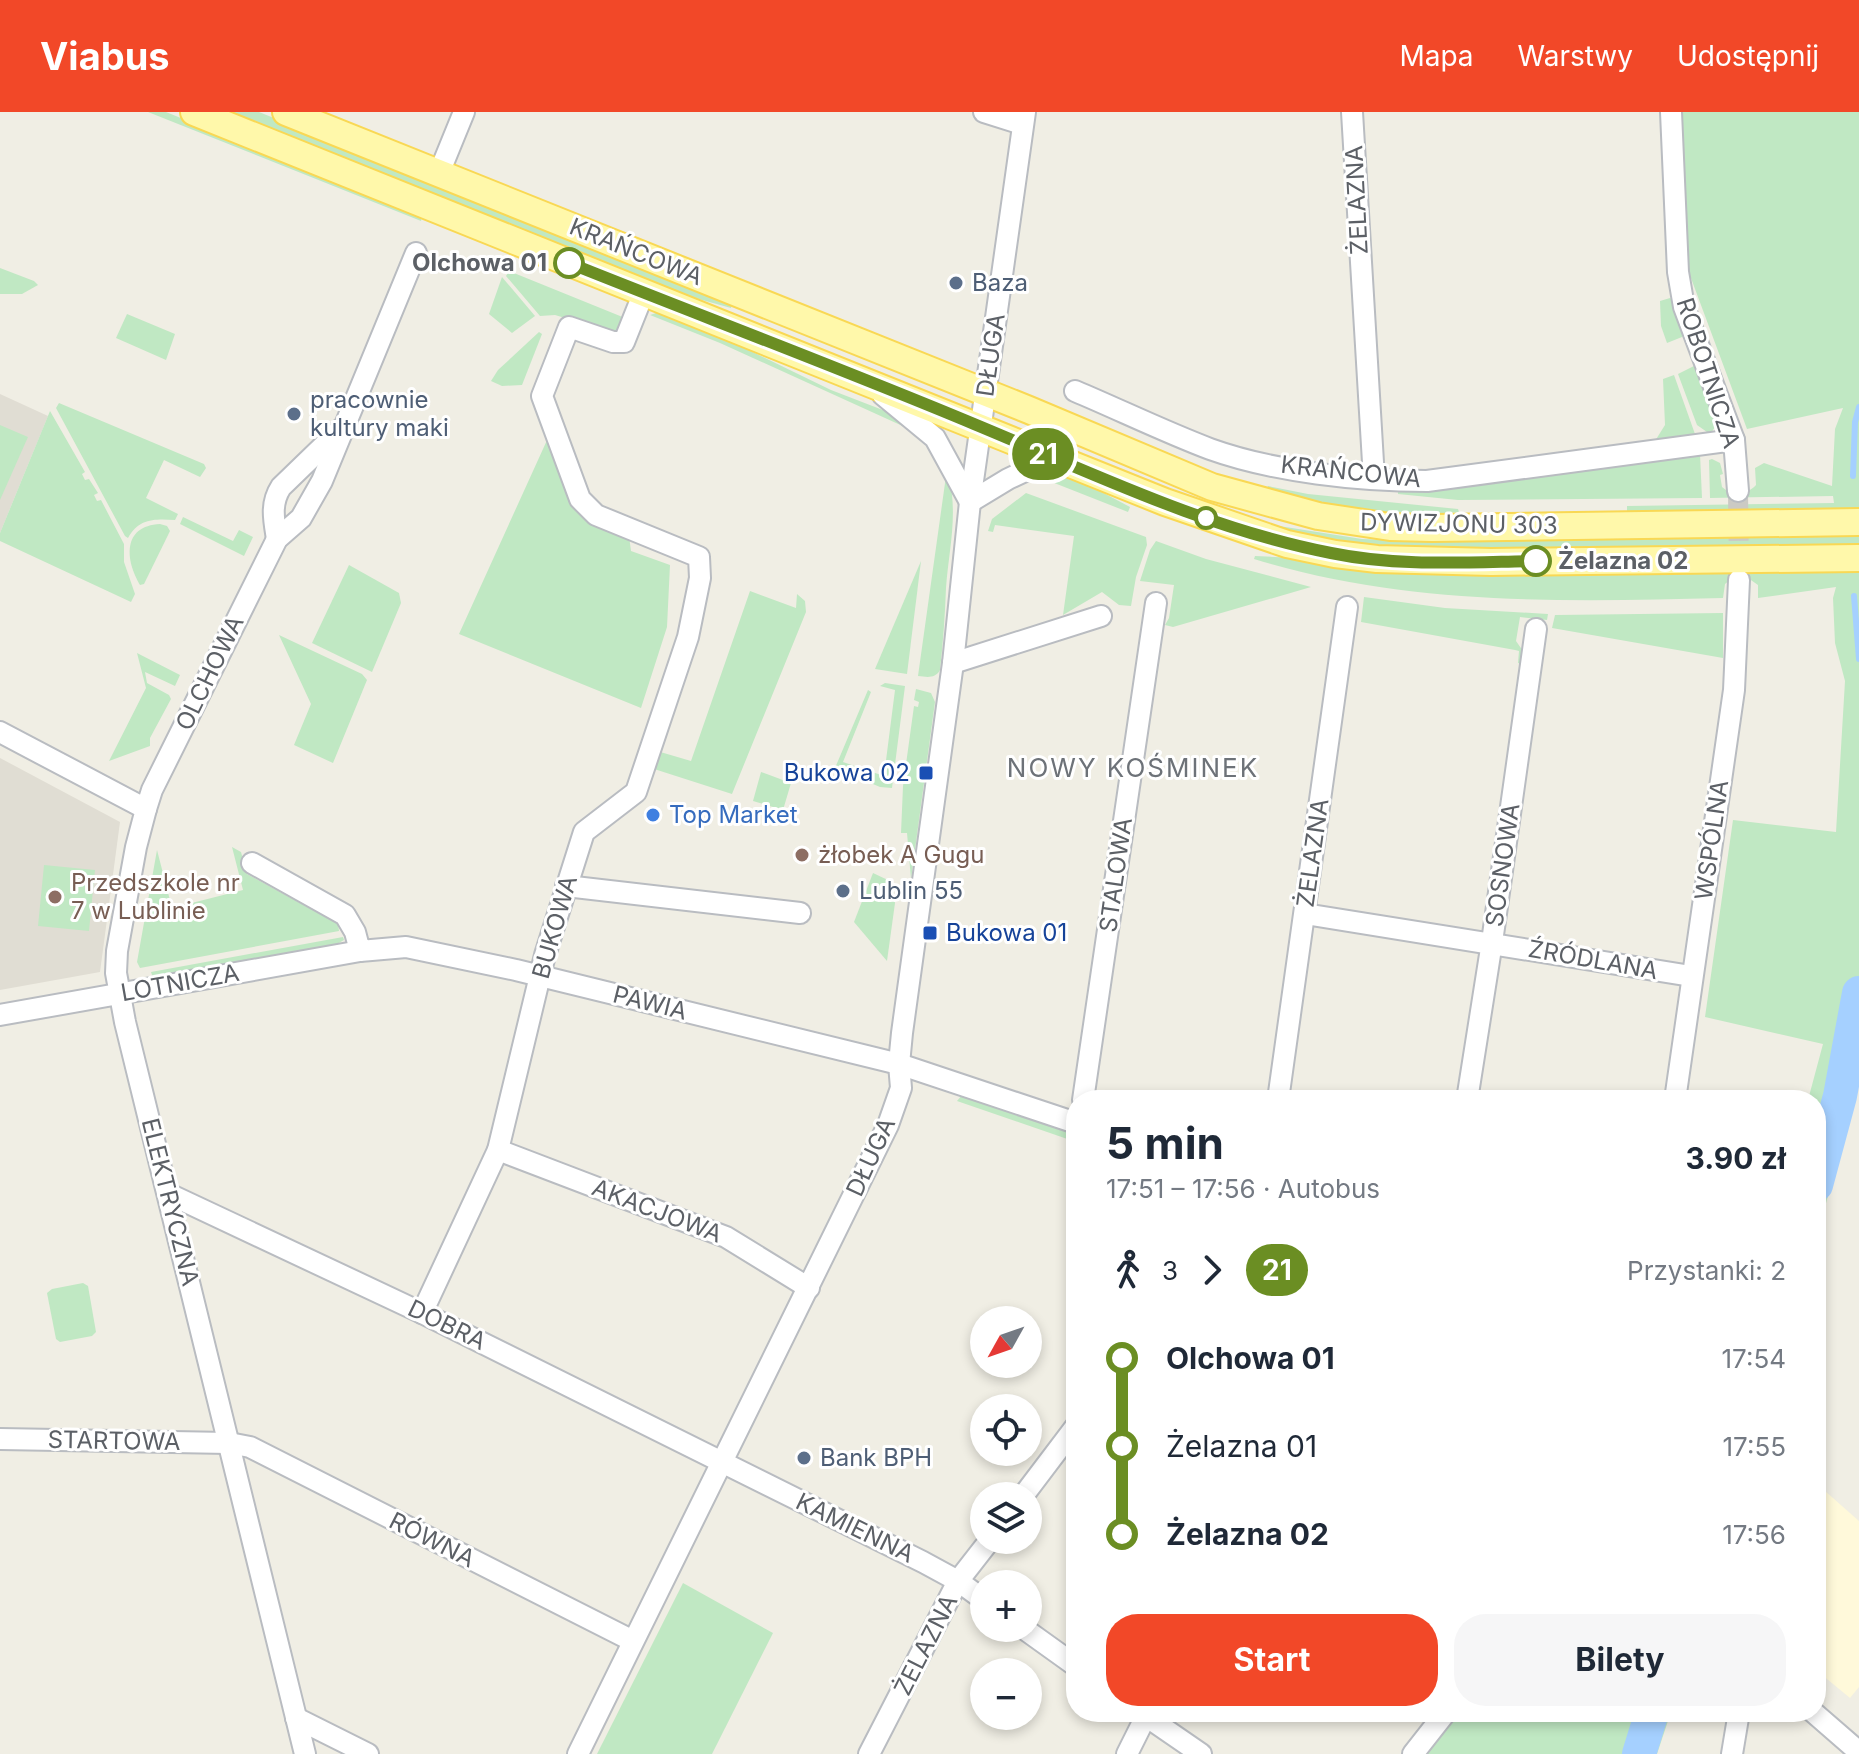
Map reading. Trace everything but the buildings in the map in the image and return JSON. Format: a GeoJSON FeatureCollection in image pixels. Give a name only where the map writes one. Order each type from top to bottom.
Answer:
{"type":"FeatureCollection","features":[{"type":"Feature","properties":{"kind":"main road","name":"KRAŃCOWA"},"geometry":{"type":"LineString","coordinates":[[194,112],[981,427]]}},
{"type":"Feature","properties":{"kind":"main road","name":"KRAŃCOWA"},"geometry":{"type":"LineString","coordinates":[[286,112],[986,393]]}},
{"type":"Feature","properties":{"kind":"main road","name":"DYWIZJONU 303"},"geometry":{"type":"LineString","coordinates":[[986,393],[1212,487],[1292,511],[1347,521],[1390,527],[1432,528],[1859,522]]}},
{"type":"Feature","properties":{"kind":"main road","name":"DYWIZJONU 303"},"geometry":{"type":"LineString","coordinates":[[981,427],[1208,519],[1287,544],[1335,554],[1429,562],[1848,558]]}},
{"type":"Feature","properties":{"kind":"street"},"geometry":{"type":"LineString","coordinates":[[444,161],[464,112]]}},
{"type":"Feature","properties":{"kind":"street"},"geometry":{"type":"LineString","coordinates":[[984,112],[1024,118]]}},
{"type":"Feature","properties":{"kind":"street","name":"ŻELAZNA"},"geometry":{"type":"LineString","coordinates":[[1352,112],[1374,479]]}},
{"type":"Feature","properties":{"kind":"street","name":"ROBOTNICZA"},"geometry":{"type":"LineString","coordinates":[[1671,112],[1678,272],[1684,307],[1734,440],[1738,491]]}},
{"type":"Feature","properties":{"kind":"street","name":"DŁUGA"},"geometry":{"type":"LineString","coordinates":[[578,1754],[809,1288],[888,1125],[901,1088],[899,1064],[953,663],[970,502],[1024,118]]}},
{"type":"Feature","properties":{"kind":"street","name":"OLCHOWA"},"geometry":{"type":"LineString","coordinates":[[146,809],[152,790],[277,539],[301,518],[322,481],[416,253]]}},
{"type":"Feature","properties":{"kind":"street","name":"BUKOWA"},"geometry":{"type":"LineString","coordinates":[[422,1313],[498,1150],[540,977],[584,832],[636,792],[688,637],[700,578],[699,557],[596,515],[580,499],[542,396],[569,327],[613,342],[624,342],[644,292]]}},
{"type":"Feature","properties":{"kind":"street","name":"KRAŃCOWA"},"geometry":{"type":"LineString","coordinates":[[867,382],[935,438],[970,502]]}},
{"type":"Feature","properties":{"kind":"street","name":"KRAŃCOWA"},"geometry":{"type":"LineString","coordinates":[[1075,391],[1211,449],[1255,461],[1374,479],[1427,481],[1734,440]]}},
{"type":"Feature","properties":{"kind":"street","name":"OLCHOWA"},"geometry":{"type":"LineString","coordinates":[[277,539],[273,507],[281,487],[347,424]]}},
{"type":"Feature","properties":{"kind":"street"},"geometry":{"type":"LineString","coordinates":[[970,502],[1008,479],[1053,458]]}},
{"type":"Feature","properties":{"kind":"street","name":"WSPÓLNA"},"geometry":{"type":"LineString","coordinates":[[1676,1090],[1734,690],[1739,580]]}},
{"type":"Feature","properties":{"kind":"street","name":"STALOWA"},"geometry":{"type":"LineString","coordinates":[[1084,1090],[1156,603]]}},
{"type":"Feature","properties":{"kind":"street","name":"ŻELAZNA"},"geometry":{"type":"LineString","coordinates":[[1279,1090],[1347,607]]}},
{"type":"Feature","properties":{"kind":"street"},"geometry":{"type":"LineString","coordinates":[[953,663],[1101,616]]}},
{"type":"Feature","properties":{"kind":"street","name":"SOSNOWA"},"geometry":{"type":"LineString","coordinates":[[1469,1090],[1536,629]]}},
{"type":"Feature","properties":{"kind":"street"},"geometry":{"type":"LineString","coordinates":[[0,732],[146,809]]}},
{"type":"Feature","properties":{"kind":"street","name":"ELEKTRYCZNA"},"geometry":{"type":"LineString","coordinates":[[146,809],[117,951],[119,994],[305,1754]]}},
{"type":"Feature","properties":{"kind":"street"},"geometry":{"type":"LineString","coordinates":[[252,863],[345,915],[355,932],[360,951]]}},
{"type":"Feature","properties":{"kind":"street"},"geometry":{"type":"LineString","coordinates":[[566,886],[800,913]]}},
{"type":"Feature","properties":{"kind":"street","name":"ŹRÓDLANA"},"geometry":{"type":"LineString","coordinates":[[1305,914],[1691,976]]}},
{"type":"Feature","properties":{"kind":"street","name":"PAWIA"},"geometry":{"type":"LineString","coordinates":[[360,951],[406,947],[540,977],[899,1064],[1066,1120]]}},
{"type":"Feature","properties":{"kind":"street","name":"LOTNICZA"},"geometry":{"type":"LineString","coordinates":[[0,1015],[360,951]]}},
{"type":"Feature","properties":{"kind":"street","name":"AKACJOWA"},"geometry":{"type":"LineString","coordinates":[[498,1150],[726,1237],[809,1288]]}},
{"type":"Feature","properties":{"kind":"street","name":"DOBRA"},"geometry":{"type":"LineString","coordinates":[[169,1194],[422,1313],[722,1463]]}},
{"type":"Feature","properties":{"kind":"street","name":"STARTOWA"},"geometry":{"type":"LineString","coordinates":[[0,1439],[229,1443]]}},
{"type":"Feature","properties":{"kind":"street"},"geometry":{"type":"LineString","coordinates":[[1034,1482],[1066,1439]]}},
{"type":"Feature","properties":{"kind":"street","name":"RÓWNA"},"geometry":{"type":"LineString","coordinates":[[229,1443],[260,1451],[633,1641]]}},
{"type":"Feature","properties":{"kind":"street","name":"KAMIENNA"},"geometry":{"type":"LineString","coordinates":[[722,1463],[970,1590]]}},
{"type":"Feature","properties":{"kind":"street","name":"ŻELAZNA"},"geometry":{"type":"LineString","coordinates":[[869,1754],[958,1581],[979,1554]]}},
{"type":"Feature","properties":{"kind":"street"},"geometry":{"type":"LineString","coordinates":[[1042,1642],[1066,1659]]}},
{"type":"Feature","properties":{"kind":"street"},"geometry":{"type":"LineString","coordinates":[[296,1718],[368,1754]]}},
{"type":"Feature","properties":{"kind":"street"},"geometry":{"type":"LineString","coordinates":[[1127,1754],[1140,1722]]}},
{"type":"Feature","properties":{"kind":"street"},"geometry":{"type":"LineString","coordinates":[[1155,1722],[1201,1754]]}},
{"type":"Feature","properties":{"kind":"street"},"geometry":{"type":"LineString","coordinates":[[1413,1754],[1438,1722]]}},
{"type":"Feature","properties":{"kind":"street"},"geometry":{"type":"LineString","coordinates":[[1732,1754],[1740,1722]]}},
{"type":"Feature","properties":{"kind":"street"},"geometry":{"type":"LineString","coordinates":[[1824,1722],[1859,1752]]}},
{"type":"Feature","properties":{"kind":"shaded area"},"geometry":{"type":"Polygon","coordinates":[[[0,394],[48,416],[0,533],[0,394]]]}},
{"type":"Feature","properties":{"kind":"shaded area","name":"Przedszkole nr 7 w Lublinie"},"geometry":{"type":"Polygon","coordinates":[[[0,758],[120,822],[100,972],[0,990],[0,758]]]}},
{"type":"Feature","properties":{"kind":"shaded area"},"geometry":{"type":"Polygon","coordinates":[[[1826,1492],[1859,1521],[1859,1687],[1850,1698],[1826,1678],[1826,1492]]]}},
{"type":"Feature","properties":{"kind":"green space"},"geometry":{"type":"Polygon","coordinates":[[[148,112],[166,112],[422,216],[421,221],[148,112]]]}},
{"type":"Feature","properties":{"kind":"green space"},"geometry":{"type":"Polygon","coordinates":[[[226,112],[259,112],[732,303],[731,308],[677,293],[226,112]]]}},
{"type":"Feature","properties":{"kind":"green space"},"geometry":{"type":"Polygon","coordinates":[[[1680,112],[1859,112],[1859,1082],[1826,1203],[1826,1090],[1811,1090],[1823,1044],[1705,1017],[1733,820],[1836,832],[1845,681],[1835,643],[1833,598],[1836,587],[1758,598],[1758,585],[1748,578],[1730,580],[1725,584],[1723,598],[1487,598],[1370,585],[1254,559],[1255,556],[1294,558],[1392,572],[1524,574],[1611,551],[1366,548],[1277,531],[1279,526],[1362,539],[1415,541],[1836,531],[1834,508],[1627,512],[1627,506],[1834,503],[1833,496],[1710,498],[1709,460],[1712,459],[1720,463],[1722,487],[1735,493],[1748,491],[1756,485],[1755,468],[1764,463],[1832,486],[1835,429],[1843,408],[1747,429],[1685,262],[1680,112]]]}},
{"type":"Feature","properties":{"kind":"green space"},"geometry":{"type":"Polygon","coordinates":[[[0,268],[38,285],[22,294],[0,294],[0,268]]]}},
{"type":"Feature","properties":{"kind":"green space"},"geometry":{"type":"Polygon","coordinates":[[[509,271],[625,318],[618,334],[555,315],[540,316],[506,276],[509,271]]]}},
{"type":"Feature","properties":{"kind":"green space"},"geometry":{"type":"Polygon","coordinates":[[[502,277],[535,316],[512,333],[489,314],[502,277]]]}},
{"type":"Feature","properties":{"kind":"green space"},"geometry":{"type":"Polygon","coordinates":[[[1670,298],[1674,301],[1685,333],[1667,343],[1661,326],[1660,301],[1670,298]]]}},
{"type":"Feature","properties":{"kind":"green space"},"geometry":{"type":"Polygon","coordinates":[[[659,312],[724,338],[831,390],[888,412],[918,433],[720,343],[650,315],[659,312]]]}},
{"type":"Feature","properties":{"kind":"green space"},"geometry":{"type":"Polygon","coordinates":[[[127,314],[175,334],[166,360],[116,338],[127,314]]]}},
{"type":"Feature","properties":{"kind":"green space"},"geometry":{"type":"Polygon","coordinates":[[[539,332],[542,334],[522,385],[502,386],[491,381],[498,370],[539,332]]]}},
{"type":"Feature","properties":{"kind":"green space"},"geometry":{"type":"Polygon","coordinates":[[[1694,366],[1698,368],[1718,423],[1708,437],[1707,432],[1697,425],[1678,374],[1694,366]]]}},
{"type":"Feature","properties":{"kind":"green space"},"geometry":{"type":"Polygon","coordinates":[[[1674,375],[1695,434],[1655,441],[1665,425],[1663,379],[1674,375]]]}},
{"type":"Feature","properties":{"kind":"green space"},"geometry":{"type":"Polygon","coordinates":[[[59,403],[204,464],[206,468],[200,477],[164,460],[146,498],[178,514],[175,520],[148,521],[132,531],[128,538],[125,536],[56,408],[59,403]]]}},
{"type":"Feature","properties":{"kind":"green space"},"geometry":{"type":"Polygon","coordinates":[[[50,411],[85,472],[82,474],[85,480],[89,479],[98,493],[94,495],[97,501],[101,500],[124,544],[124,562],[135,594],[131,602],[0,541],[0,533],[50,411]]]}},
{"type":"Feature","properties":{"kind":"green space"},"geometry":{"type":"Polygon","coordinates":[[[0,425],[28,437],[0,500],[0,425]]]}},
{"type":"Feature","properties":{"kind":"green space"},"geometry":{"type":"Polygon","coordinates":[[[548,438],[580,514],[591,523],[629,536],[631,551],[670,565],[667,627],[641,708],[459,634],[548,438]]]}},
{"type":"Feature","properties":{"kind":"green space"},"geometry":{"type":"Polygon","coordinates":[[[1700,454],[1702,498],[1458,500],[1398,494],[1398,488],[1700,454]]]}},
{"type":"Feature","properties":{"kind":"green space"},"geometry":{"type":"Polygon","coordinates":[[[1050,473],[1079,480],[1130,507],[1128,512],[1034,475],[1050,473]]]}},
{"type":"Feature","properties":{"kind":"green space"},"geometry":{"type":"Polygon","coordinates":[[[946,476],[949,476],[952,491],[953,519],[940,670],[933,676],[918,676],[946,476]]]}},
{"type":"Feature","properties":{"kind":"green space"},"geometry":{"type":"Polygon","coordinates":[[[1268,486],[1308,494],[1458,509],[1459,512],[1410,516],[1362,511],[1314,501],[1268,486]]]}},
{"type":"Feature","properties":{"kind":"green space"},"geometry":{"type":"Polygon","coordinates":[[[1026,493],[1146,537],[1147,545],[1136,577],[1131,606],[1119,605],[1102,592],[1063,615],[1074,536],[995,525],[993,532],[988,531],[992,519],[1026,493]]]}},
{"type":"Feature","properties":{"kind":"green space"},"geometry":{"type":"Polygon","coordinates":[[[183,517],[233,541],[239,530],[253,537],[244,556],[180,524],[183,517]]]}},
{"type":"Feature","properties":{"kind":"green space"},"geometry":{"type":"Polygon","coordinates":[[[160,524],[170,531],[144,584],[140,585],[131,565],[130,546],[139,531],[160,524]]]}},
{"type":"Feature","properties":{"kind":"green space"},"geometry":{"type":"Polygon","coordinates":[[[1156,541],[1206,559],[1311,587],[1173,627],[1165,625],[1174,585],[1140,581],[1156,541]]]}},
{"type":"Feature","properties":{"kind":"green space"},"geometry":{"type":"Polygon","coordinates":[[[921,561],[907,674],[875,669],[921,561]]]}},
{"type":"Feature","properties":{"kind":"green space"},"geometry":{"type":"Polygon","coordinates":[[[349,565],[399,593],[401,603],[372,672],[312,643],[349,565]]]}},
{"type":"Feature","properties":{"kind":"green space"},"geometry":{"type":"Polygon","coordinates":[[[750,591],[796,608],[797,594],[805,601],[806,612],[732,794],[651,768],[657,751],[691,761],[750,591]]]}},
{"type":"Feature","properties":{"kind":"green space"},"geometry":{"type":"Polygon","coordinates":[[[1364,597],[1445,608],[1548,614],[1547,620],[1520,617],[1516,641],[1523,651],[1521,664],[1518,663],[1519,651],[1361,622],[1364,597]]]}},
{"type":"Feature","properties":{"kind":"green space"},"geometry":{"type":"Polygon","coordinates":[[[1723,613],[1723,658],[1552,628],[1555,615],[1723,613]]]}},
{"type":"Feature","properties":{"kind":"green space"},"geometry":{"type":"Polygon","coordinates":[[[279,635],[362,674],[367,680],[333,763],[294,745],[311,704],[279,635]]]}},
{"type":"Feature","properties":{"kind":"green space"},"geometry":{"type":"Polygon","coordinates":[[[137,653],[180,675],[175,686],[145,672],[147,683],[171,699],[150,738],[150,746],[109,761],[146,688],[137,653]]]}},
{"type":"Feature","properties":{"kind":"green space"},"geometry":{"type":"Polygon","coordinates":[[[885,683],[905,686],[892,788],[880,787],[835,768],[868,690],[871,692],[843,762],[884,776],[895,690],[880,686],[885,683]]]}},
{"type":"Feature","properties":{"kind":"green space"},"geometry":{"type":"Polygon","coordinates":[[[916,689],[931,693],[935,702],[911,879],[907,833],[901,833],[903,786],[914,706],[918,707],[919,702],[914,700],[916,689]]]}},
{"type":"Feature","properties":{"kind":"green space"},"geometry":{"type":"Polygon","coordinates":[[[761,772],[791,783],[783,810],[753,801],[761,772]]]}},
{"type":"Feature","properties":{"kind":"green space"},"geometry":{"type":"Polygon","coordinates":[[[232,847],[241,852],[247,874],[338,924],[339,931],[140,968],[137,962],[157,850],[172,908],[243,890],[232,847]]]}},
{"type":"Feature","properties":{"kind":"green space"},"geometry":{"type":"Polygon","coordinates":[[[44,865],[95,870],[89,931],[38,926],[44,865]]]}},
{"type":"Feature","properties":{"kind":"green space"},"geometry":{"type":"Polygon","coordinates":[[[873,873],[892,882],[895,903],[887,961],[854,922],[873,873]]]}},
{"type":"Feature","properties":{"kind":"green space"},"geometry":{"type":"Polygon","coordinates":[[[343,937],[344,940],[337,944],[153,978],[151,972],[343,937]]]}},
{"type":"Feature","properties":{"kind":"green space"},"geometry":{"type":"Polygon","coordinates":[[[962,1095],[1066,1130],[1066,1139],[957,1101],[962,1095]]]}},
{"type":"Feature","properties":{"kind":"green space"},"geometry":{"type":"Polygon","coordinates":[[[83,1283],[88,1286],[96,1332],[92,1336],[60,1342],[56,1339],[47,1293],[52,1289],[83,1283]]]}},
{"type":"Feature","properties":{"kind":"green space"},"geometry":{"type":"Polygon","coordinates":[[[683,1583],[773,1633],[712,1754],[597,1754],[683,1583]]]}},
{"type":"Feature","properties":{"kind":"green space"},"geometry":{"type":"Polygon","coordinates":[[[1451,1722],[1668,1722],[1657,1754],[1427,1754],[1451,1722]]]}},
{"type":"Feature","properties":{"kind":"waterway"},"geometry":{"type":"LineString","coordinates":[[1853,476],[1855,422],[1859,407]]}},
{"type":"Feature","properties":{"kind":"waterway"},"geometry":{"type":"LineString","coordinates":[[1854,596],[1859,659]]}},
{"type":"Feature","properties":{"kind":"waterway"},"geometry":{"type":"LineString","coordinates":[[1826,1148],[1840,1096],[1859,993]]}},
{"type":"Feature","properties":{"kind":"waterway"},"geometry":{"type":"LineString","coordinates":[[1639,1754],[1649,1722]]}},
{"type":"Feature","properties":{"kind":"tunnel"},"geometry":{"type":"LineString","coordinates":[[1738,491],[1739,572]]}},
{"type":"Feature","properties":{"kind":"bus line","name":"21"},"geometry":{"type":"LineString","coordinates":[[569,263],[1053,458],[1251,533],[1335,554],[1377,559],[1536,561]]}},
{"type":"Feature","properties":{"kind":"place","name":"Olchowa 01"},"geometry":{"type":"Point","coordinates":[569,263]}},
{"type":"Feature","properties":{"kind":"place","name":"Baza"},"geometry":{"type":"Point","coordinates":[956,283]}},
{"type":"Feature","properties":{"kind":"place","name":"pracownie kultury maki"},"geometry":{"type":"Point","coordinates":[294,414]}},
{"type":"Feature","properties":{"kind":"place","name":"Żelazna 02"},"geometry":{"type":"Point","coordinates":[1536,561]}},
{"type":"Feature","properties":{"kind":"place","name":"Bukowa 02"},"geometry":{"type":"Point","coordinates":[926,773]}},
{"type":"Feature","properties":{"kind":"place","name":"Top Market"},"geometry":{"type":"Point","coordinates":[653,815]}},
{"type":"Feature","properties":{"kind":"place","name":"żłobek A Gugu"},"geometry":{"type":"Point","coordinates":[802,855]}},
{"type":"Feature","properties":{"kind":"place","name":"Lublin 55"},"geometry":{"type":"Point","coordinates":[843,891]}},
{"type":"Feature","properties":{"kind":"place","name":"Przedszkole nr 7 w Lublinie"},"geometry":{"type":"Point","coordinates":[55,897]}},
{"type":"Feature","properties":{"kind":"place","name":"Bukowa 01"},"geometry":{"type":"Point","coordinates":[930,933]}},
{"type":"Feature","properties":{"kind":"place","name":"Bank BPH"},"geometry":{"type":"Point","coordinates":[804,1458]}},
{"type":"Feature","properties":{"kind":"district","name":"NOWY KOŚMINEK"},"geometry":{"type":"Point","coordinates":[1133,768]}}]}
